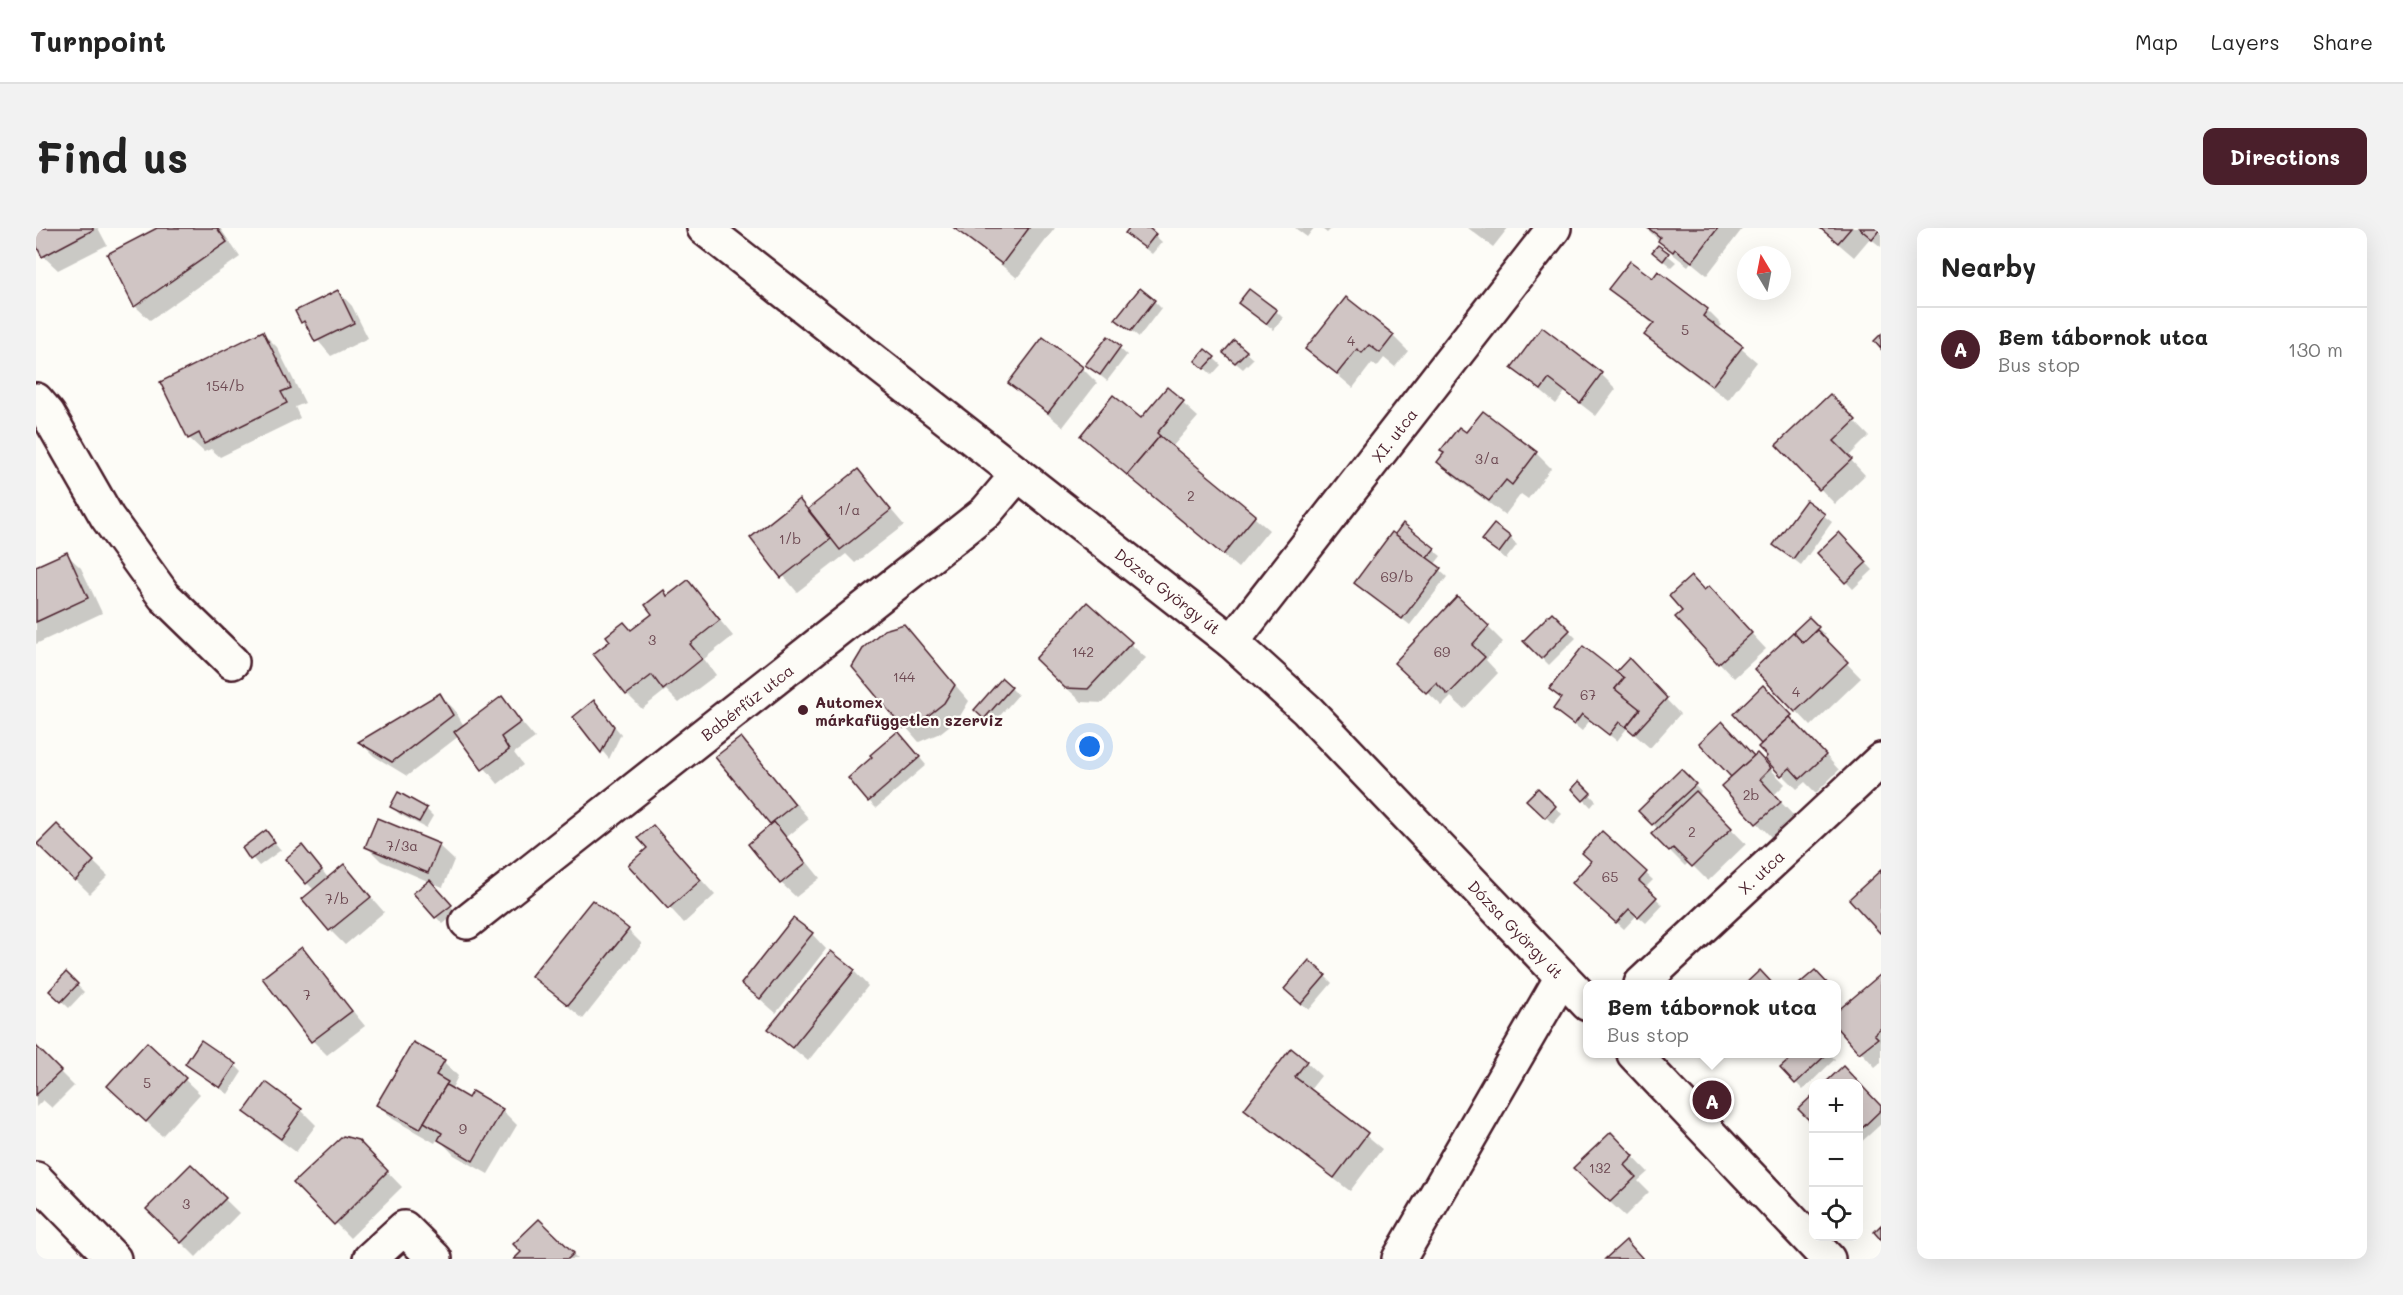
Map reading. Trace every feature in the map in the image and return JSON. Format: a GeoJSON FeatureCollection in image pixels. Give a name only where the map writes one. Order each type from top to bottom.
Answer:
{"type":"FeatureCollection","features":[{"type":"Feature","properties":{"kind":"street","name":"Dózsa György út"},"geometry":{"type":"LineString","coordinates":[[704,228],[1232,642],[1307,710],[1583,1000]]}},
{"type":"Feature","properties":{"kind":"street","name":"XI. utca"},"geometry":{"type":"LineString","coordinates":[[1232,642],[1554,228]]}},
{"type":"Feature","properties":{"kind":"street"},"geometry":{"type":"LineString","coordinates":[[36,400],[48,414],[107,517],[164,596],[232,662]]}},
{"type":"Feature","properties":{"kind":"street","name":"Babérfűz utca"},"geometry":{"type":"LineString","coordinates":[[467,922],[986,512],[1018,474]]}},
{"type":"Feature","properties":{"kind":"street","name":"X. utca"},"geometry":{"type":"LineString","coordinates":[[1645,980],[1881,760]]}},
{"type":"Feature","properties":{"kind":"street"},"geometry":{"type":"LineString","coordinates":[[1399,1259],[1562,977]]}},
{"type":"Feature","properties":{"kind":"street"},"geometry":{"type":"LineString","coordinates":[[1639,1058],[1828,1259]]}},
{"type":"Feature","properties":{"kind":"street"},"geometry":{"type":"LineString","coordinates":[[36,1179],[114,1259]]}},
{"type":"Feature","properties":{"kind":"street"},"geometry":{"type":"LineString","coordinates":[[370,1259],[404,1228],[435,1259]]}},
{"type":"Feature","properties":{"kind":"building"},"geometry":{"type":"Polygon","coordinates":[[[36,228],[93,228],[93,230],[42,257],[36,245],[36,228]]]}},
{"type":"Feature","properties":{"kind":"building"},"geometry":{"type":"Polygon","coordinates":[[[157,228],[217,228],[227,242],[134,307],[107,254],[157,228]]]}},
{"type":"Feature","properties":{"kind":"building"},"geometry":{"type":"Polygon","coordinates":[[[954,228],[1029,228],[1002,264],[954,228]]]}},
{"type":"Feature","properties":{"kind":"building"},"geometry":{"type":"Polygon","coordinates":[[[1129,228],[1149,228],[1156,234],[1145,248],[1125,233],[1129,228]]]}},
{"type":"Feature","properties":{"kind":"building"},"geometry":{"type":"Polygon","coordinates":[[[1648,228],[1718,228],[1692,262],[1675,249],[1673,252],[1658,241],[1660,237],[1648,228]]]}},
{"type":"Feature","properties":{"kind":"building"},"geometry":{"type":"Polygon","coordinates":[[[1820,228],[1851,228],[1838,243],[1820,228]]]}},
{"type":"Feature","properties":{"kind":"building"},"geometry":{"type":"Polygon","coordinates":[[[1859,228],[1881,228],[1872,239],[1859,228]]]}},
{"type":"Feature","properties":{"kind":"building"},"geometry":{"type":"Polygon","coordinates":[[[1658,245],[1669,253],[1663,261],[1652,252],[1658,245]]]}},
{"type":"Feature","properties":{"kind":"building"},"geometry":{"type":"Polygon","coordinates":[[[1630,261],[1653,278],[1658,271],[1708,309],[1703,316],[1743,346],[1712,386],[1644,335],[1654,323],[1608,289],[1630,261]]]}},
{"type":"Feature","properties":{"kind":"building"},"geometry":{"type":"Polygon","coordinates":[[[1140,288],[1155,300],[1131,331],[1115,319],[1140,288]]]}},
{"type":"Feature","properties":{"kind":"building"},"geometry":{"type":"Polygon","coordinates":[[[1249,289],[1277,310],[1266,324],[1238,303],[1249,289]]]}},
{"type":"Feature","properties":{"kind":"building"},"geometry":{"type":"Polygon","coordinates":[[[338,290],[354,323],[315,342],[304,321],[301,323],[295,311],[338,290]]]}},
{"type":"Feature","properties":{"kind":"building"},"geometry":{"type":"Polygon","coordinates":[[[1346,297],[1394,335],[1380,353],[1369,345],[1362,353],[1357,349],[1337,374],[1305,349],[1346,297]]]}},
{"type":"Feature","properties":{"kind":"building"},"geometry":{"type":"Polygon","coordinates":[[[1542,327],[1602,373],[1580,403],[1549,379],[1541,390],[1511,368],[1542,327]]]}},
{"type":"Feature","properties":{"kind":"building"},"geometry":{"type":"Polygon","coordinates":[[[263,331],[291,388],[281,392],[287,403],[204,444],[199,433],[188,439],[160,382],[263,331]]]}},
{"type":"Feature","properties":{"kind":"building"},"geometry":{"type":"Polygon","coordinates":[[[1881,334],[1881,349],[1874,341],[1881,334]]]}},
{"type":"Feature","properties":{"kind":"building"},"geometry":{"type":"Polygon","coordinates":[[[1108,336],[1121,346],[1100,375],[1085,365],[1108,336]]]}},
{"type":"Feature","properties":{"kind":"building"},"geometry":{"type":"Polygon","coordinates":[[[1043,337],[1083,367],[1048,413],[1008,383],[1043,337]]]}},
{"type":"Feature","properties":{"kind":"building"},"geometry":{"type":"Polygon","coordinates":[[[1234,340],[1247,351],[1235,363],[1223,353],[1234,340]]]}},
{"type":"Feature","properties":{"kind":"building"},"geometry":{"type":"Polygon","coordinates":[[[1205,349],[1215,357],[1204,369],[1195,361],[1205,349]]]}},
{"type":"Feature","properties":{"kind":"building"},"geometry":{"type":"Polygon","coordinates":[[[1167,387],[1184,401],[1157,433],[1160,436],[1127,475],[1080,436],[1113,395],[1141,418],[1167,387]]]}},
{"type":"Feature","properties":{"kind":"building"},"geometry":{"type":"Polygon","coordinates":[[[1830,394],[1856,420],[1834,441],[1852,459],[1819,490],[1776,445],[1830,394]]]}},
{"type":"Feature","properties":{"kind":"building"},"geometry":{"type":"Polygon","coordinates":[[[1483,411],[1537,452],[1512,485],[1506,480],[1489,501],[1437,462],[1444,453],[1440,451],[1459,427],[1466,432],[1483,411]]]}},
{"type":"Feature","properties":{"kind":"building"},"geometry":{"type":"Polygon","coordinates":[[[1160,436],[1256,515],[1223,555],[1127,475],[1160,436]]]}},
{"type":"Feature","properties":{"kind":"building"},"geometry":{"type":"Polygon","coordinates":[[[858,469],[891,510],[840,550],[808,509],[858,469]]]}},
{"type":"Feature","properties":{"kind":"building"},"geometry":{"type":"Polygon","coordinates":[[[799,499],[831,539],[781,578],[750,538],[799,499]]]}},
{"type":"Feature","properties":{"kind":"building"},"geometry":{"type":"Polygon","coordinates":[[[1806,500],[1825,514],[1793,559],[1773,545],[1806,500]]]}},
{"type":"Feature","properties":{"kind":"building"},"geometry":{"type":"Polygon","coordinates":[[[1403,523],[1435,548],[1427,558],[1395,534],[1403,523]]]}},
{"type":"Feature","properties":{"kind":"building"},"geometry":{"type":"Polygon","coordinates":[[[1494,524],[1511,537],[1499,553],[1481,540],[1494,524]]]}},
{"type":"Feature","properties":{"kind":"building"},"geometry":{"type":"Polygon","coordinates":[[[1392,532],[1441,568],[1402,619],[1354,583],[1392,532]]]}},
{"type":"Feature","properties":{"kind":"building"},"geometry":{"type":"Polygon","coordinates":[[[1839,532],[1867,562],[1845,583],[1817,553],[1839,532]]]}},
{"type":"Feature","properties":{"kind":"building"},"geometry":{"type":"Polygon","coordinates":[[[67,552],[88,598],[36,622],[36,566],[67,552]]]}},
{"type":"Feature","properties":{"kind":"building"},"geometry":{"type":"Polygon","coordinates":[[[1691,576],[1704,590],[1709,586],[1752,633],[1718,664],[1675,617],[1682,611],[1669,596],[1691,576]]]}},
{"type":"Feature","properties":{"kind":"building"},"geometry":{"type":"Polygon","coordinates":[[[688,580],[720,620],[690,644],[702,659],[663,690],[652,675],[626,695],[593,654],[610,641],[606,636],[624,622],[631,630],[652,614],[645,605],[664,590],[667,596],[688,580]]]}},
{"type":"Feature","properties":{"kind":"building"},"geometry":{"type":"Polygon","coordinates":[[[1457,596],[1489,626],[1472,645],[1485,657],[1448,695],[1436,683],[1426,693],[1394,663],[1457,596]]]}},
{"type":"Feature","properties":{"kind":"building"},"geometry":{"type":"Polygon","coordinates":[[[1087,602],[1132,642],[1088,689],[1065,688],[1035,659],[1087,602]]]}},
{"type":"Feature","properties":{"kind":"building"},"geometry":{"type":"Polygon","coordinates":[[[1552,612],[1570,630],[1541,659],[1523,641],[1552,612]]]}},
{"type":"Feature","properties":{"kind":"building"},"geometry":{"type":"Polygon","coordinates":[[[1809,617],[1819,627],[1803,643],[1793,632],[1809,617]]]}},
{"type":"Feature","properties":{"kind":"building"},"geometry":{"type":"Polygon","coordinates":[[[904,624],[955,685],[944,703],[925,718],[903,728],[852,667],[864,647],[884,630],[904,624]]]}},
{"type":"Feature","properties":{"kind":"building"},"geometry":{"type":"Polygon","coordinates":[[[1817,630],[1848,662],[1795,712],[1754,669],[1793,632],[1803,643],[1817,630]]]}},
{"type":"Feature","properties":{"kind":"building"},"geometry":{"type":"Polygon","coordinates":[[[1583,646],[1624,678],[1615,689],[1640,709],[1626,727],[1619,722],[1609,735],[1582,714],[1574,725],[1553,709],[1561,698],[1549,689],[1583,646]]]}},
{"type":"Feature","properties":{"kind":"building"},"geometry":{"type":"Polygon","coordinates":[[[1629,658],[1667,698],[1634,734],[1626,727],[1640,709],[1615,689],[1624,678],[1616,672],[1629,658]]]}},
{"type":"Feature","properties":{"kind":"building"},"geometry":{"type":"Polygon","coordinates":[[[1002,678],[1012,687],[984,719],[974,710],[1002,678]]]}},
{"type":"Feature","properties":{"kind":"building"},"geometry":{"type":"Polygon","coordinates":[[[1763,685],[1792,715],[1761,744],[1733,714],[1763,685]]]}},
{"type":"Feature","properties":{"kind":"building"},"geometry":{"type":"Polygon","coordinates":[[[440,693],[453,715],[392,762],[358,742],[440,693]]]}},
{"type":"Feature","properties":{"kind":"building"},"geometry":{"type":"Polygon","coordinates":[[[502,696],[521,722],[501,737],[509,750],[482,770],[454,732],[502,696]]]}},
{"type":"Feature","properties":{"kind":"building"},"geometry":{"type":"Polygon","coordinates":[[[594,700],[614,726],[601,753],[573,717],[594,700]]]}},
{"type":"Feature","properties":{"kind":"building"},"geometry":{"type":"Polygon","coordinates":[[[1790,717],[1826,755],[1800,779],[1790,768],[1781,776],[1765,759],[1767,756],[1758,747],[1790,717]]]}},
{"type":"Feature","properties":{"kind":"building"},"geometry":{"type":"Polygon","coordinates":[[[1722,721],[1754,756],[1731,777],[1699,743],[1722,721]]]}},
{"type":"Feature","properties":{"kind":"building"},"geometry":{"type":"Polygon","coordinates":[[[898,731],[920,757],[868,802],[848,778],[898,731]]]}},
{"type":"Feature","properties":{"kind":"building"},"geometry":{"type":"Polygon","coordinates":[[[741,737],[795,804],[770,824],[715,757],[741,737]]]}},
{"type":"Feature","properties":{"kind":"building"},"geometry":{"type":"Polygon","coordinates":[[[1757,753],[1771,768],[1760,779],[1781,802],[1756,824],[1721,786],[1757,753]]]}},
{"type":"Feature","properties":{"kind":"building"},"geometry":{"type":"Polygon","coordinates":[[[1681,769],[1696,784],[1652,825],[1638,811],[1681,769]]]}},
{"type":"Feature","properties":{"kind":"building"},"geometry":{"type":"Polygon","coordinates":[[[1579,781],[1591,793],[1583,801],[1572,789],[1579,781]]]}},
{"type":"Feature","properties":{"kind":"building"},"geometry":{"type":"Polygon","coordinates":[[[1538,788],[1556,806],[1545,818],[1526,800],[1538,788]]]}},
{"type":"Feature","properties":{"kind":"building"},"geometry":{"type":"Polygon","coordinates":[[[1696,791],[1732,828],[1692,867],[1673,848],[1669,852],[1651,834],[1696,791]]]}},
{"type":"Feature","properties":{"kind":"building"},"geometry":{"type":"Polygon","coordinates":[[[398,792],[427,808],[419,822],[390,807],[398,792]]]}},
{"type":"Feature","properties":{"kind":"building"},"geometry":{"type":"Polygon","coordinates":[[[377,818],[440,844],[428,873],[365,847],[377,818]]]}},
{"type":"Feature","properties":{"kind":"building"},"geometry":{"type":"Polygon","coordinates":[[[774,822],[806,863],[780,884],[748,844],[774,822]]]}},
{"type":"Feature","properties":{"kind":"building"},"geometry":{"type":"Polygon","coordinates":[[[57,824],[94,861],[75,881],[37,844],[57,824]]]}},
{"type":"Feature","properties":{"kind":"building"},"geometry":{"type":"Polygon","coordinates":[[[653,825],[701,880],[668,909],[628,865],[647,848],[638,838],[653,825]]]}},
{"type":"Feature","properties":{"kind":"building"},"geometry":{"type":"Polygon","coordinates":[[[266,830],[275,842],[250,860],[242,848],[266,830]]]}},
{"type":"Feature","properties":{"kind":"building"},"geometry":{"type":"Polygon","coordinates":[[[1602,831],[1647,872],[1639,881],[1657,897],[1638,917],[1629,909],[1616,923],[1572,883],[1591,861],[1582,853],[1602,831]]]}},
{"type":"Feature","properties":{"kind":"building"},"geometry":{"type":"Polygon","coordinates":[[[302,845],[322,870],[306,884],[285,859],[302,845]]]}},
{"type":"Feature","properties":{"kind":"building"},"geometry":{"type":"Polygon","coordinates":[[[344,864],[371,897],[329,931],[302,899],[344,864]]]}},
{"type":"Feature","properties":{"kind":"building"},"geometry":{"type":"Polygon","coordinates":[[[1881,870],[1881,933],[1880,933],[1849,899],[1881,870]]]}},
{"type":"Feature","properties":{"kind":"building"},"geometry":{"type":"Polygon","coordinates":[[[430,880],[452,905],[435,918],[413,893],[430,880]]]}},
{"type":"Feature","properties":{"kind":"building"},"geometry":{"type":"Polygon","coordinates":[[[592,900],[629,929],[568,1005],[531,976],[592,900]]]}},
{"type":"Feature","properties":{"kind":"building"},"geometry":{"type":"Polygon","coordinates":[[[793,918],[813,933],[760,999],[741,984],[793,918]]]}},
{"type":"Feature","properties":{"kind":"building"},"geometry":{"type":"Polygon","coordinates":[[[302,947],[352,1011],[311,1042],[262,978],[302,947]]]}},
{"type":"Feature","properties":{"kind":"building"},"geometry":{"type":"Polygon","coordinates":[[[831,951],[855,970],[792,1048],[768,1029],[831,951]]]}},
{"type":"Feature","properties":{"kind":"building"},"geometry":{"type":"Polygon","coordinates":[[[1309,960],[1326,975],[1301,1004],[1284,989],[1309,960]]]}},
{"type":"Feature","properties":{"kind":"building"},"geometry":{"type":"Polygon","coordinates":[[[1760,970],[1769,980],[1749,980],[1760,970]]]}},
{"type":"Feature","properties":{"kind":"building"},"geometry":{"type":"Polygon","coordinates":[[[1815,970],[1824,980],[1804,980],[1815,970]]]}},
{"type":"Feature","properties":{"kind":"building"},"geometry":{"type":"Polygon","coordinates":[[[66,972],[78,984],[61,1002],[49,991],[66,972]]]}},
{"type":"Feature","properties":{"kind":"building"},"geometry":{"type":"Polygon","coordinates":[[[1881,974],[1881,1028],[1874,1034],[1878,1038],[1859,1053],[1841,1033],[1841,1008],[1881,974]]]}},
{"type":"Feature","properties":{"kind":"building"},"geometry":{"type":"Polygon","coordinates":[[[201,1040],[236,1064],[220,1088],[185,1064],[201,1040]]]}},
{"type":"Feature","properties":{"kind":"building"},"geometry":{"type":"Polygon","coordinates":[[[147,1042],[186,1078],[146,1122],[107,1086],[147,1042]]]}},
{"type":"Feature","properties":{"kind":"building"},"geometry":{"type":"Polygon","coordinates":[[[413,1042],[445,1060],[436,1075],[448,1082],[420,1129],[376,1105],[413,1042]]]}},
{"type":"Feature","properties":{"kind":"building"},"geometry":{"type":"Polygon","coordinates":[[[36,1046],[61,1071],[36,1095],[36,1046]]]}},
{"type":"Feature","properties":{"kind":"building"},"geometry":{"type":"Polygon","coordinates":[[[1291,1048],[1307,1061],[1295,1077],[1368,1133],[1334,1178],[1244,1109],[1291,1048]]]}},
{"type":"Feature","properties":{"kind":"building"},"geometry":{"type":"Polygon","coordinates":[[[1791,1058],[1823,1058],[1795,1084],[1780,1068],[1791,1058]]]}},
{"type":"Feature","properties":{"kind":"building"},"geometry":{"type":"Polygon","coordinates":[[[1843,1066],[1855,1079],[1829,1079],[1843,1066]]]}},
{"type":"Feature","properties":{"kind":"building"},"geometry":{"type":"Polygon","coordinates":[[[266,1082],[302,1109],[281,1139],[244,1112],[266,1082]]]}},
{"type":"Feature","properties":{"kind":"building"},"geometry":{"type":"Polygon","coordinates":[[[446,1085],[468,1098],[472,1091],[503,1109],[473,1161],[438,1140],[442,1133],[424,1122],[446,1085]]]}},
{"type":"Feature","properties":{"kind":"building"},"geometry":{"type":"Polygon","coordinates":[[[1863,1087],[1881,1106],[1881,1110],[1863,1127],[1863,1087]]]}},
{"type":"Feature","properties":{"kind":"building"},"geometry":{"type":"Polygon","coordinates":[[[1809,1099],[1809,1120],[1798,1109],[1809,1099]]]}},
{"type":"Feature","properties":{"kind":"building"},"geometry":{"type":"Polygon","coordinates":[[[1611,1132],[1634,1156],[1625,1165],[1636,1177],[1610,1202],[1573,1168],[1611,1132]]]}},
{"type":"Feature","properties":{"kind":"building"},"geometry":{"type":"Polygon","coordinates":[[[343,1136],[358,1140],[388,1171],[334,1225],[293,1183],[343,1136]]]}},
{"type":"Feature","properties":{"kind":"building"},"geometry":{"type":"Polygon","coordinates":[[[191,1164],[226,1198],[181,1243],[146,1209],[191,1164]]]}},
{"type":"Feature","properties":{"kind":"building"},"geometry":{"type":"Polygon","coordinates":[[[539,1219],[574,1253],[568,1259],[514,1259],[521,1252],[513,1244],[539,1219]]]}},
{"type":"Feature","properties":{"kind":"building"},"geometry":{"type":"Polygon","coordinates":[[[1881,1225],[1881,1240],[1874,1232],[1881,1225]]]}},
{"type":"Feature","properties":{"kind":"building"},"geometry":{"type":"Polygon","coordinates":[[[1626,1240],[1643,1259],[1605,1259],[1626,1240]]]}},
{"type":"Feature","properties":{"kind":"place","name":"Automex márkafüggetlen szerviz"},"geometry":{"type":"Point","coordinates":[803,710]}},
{"type":"Feature","properties":{"kind":"place","name":"Bem tábornok utca"},"geometry":{"type":"Point","coordinates":[1712,1100]}}]}
